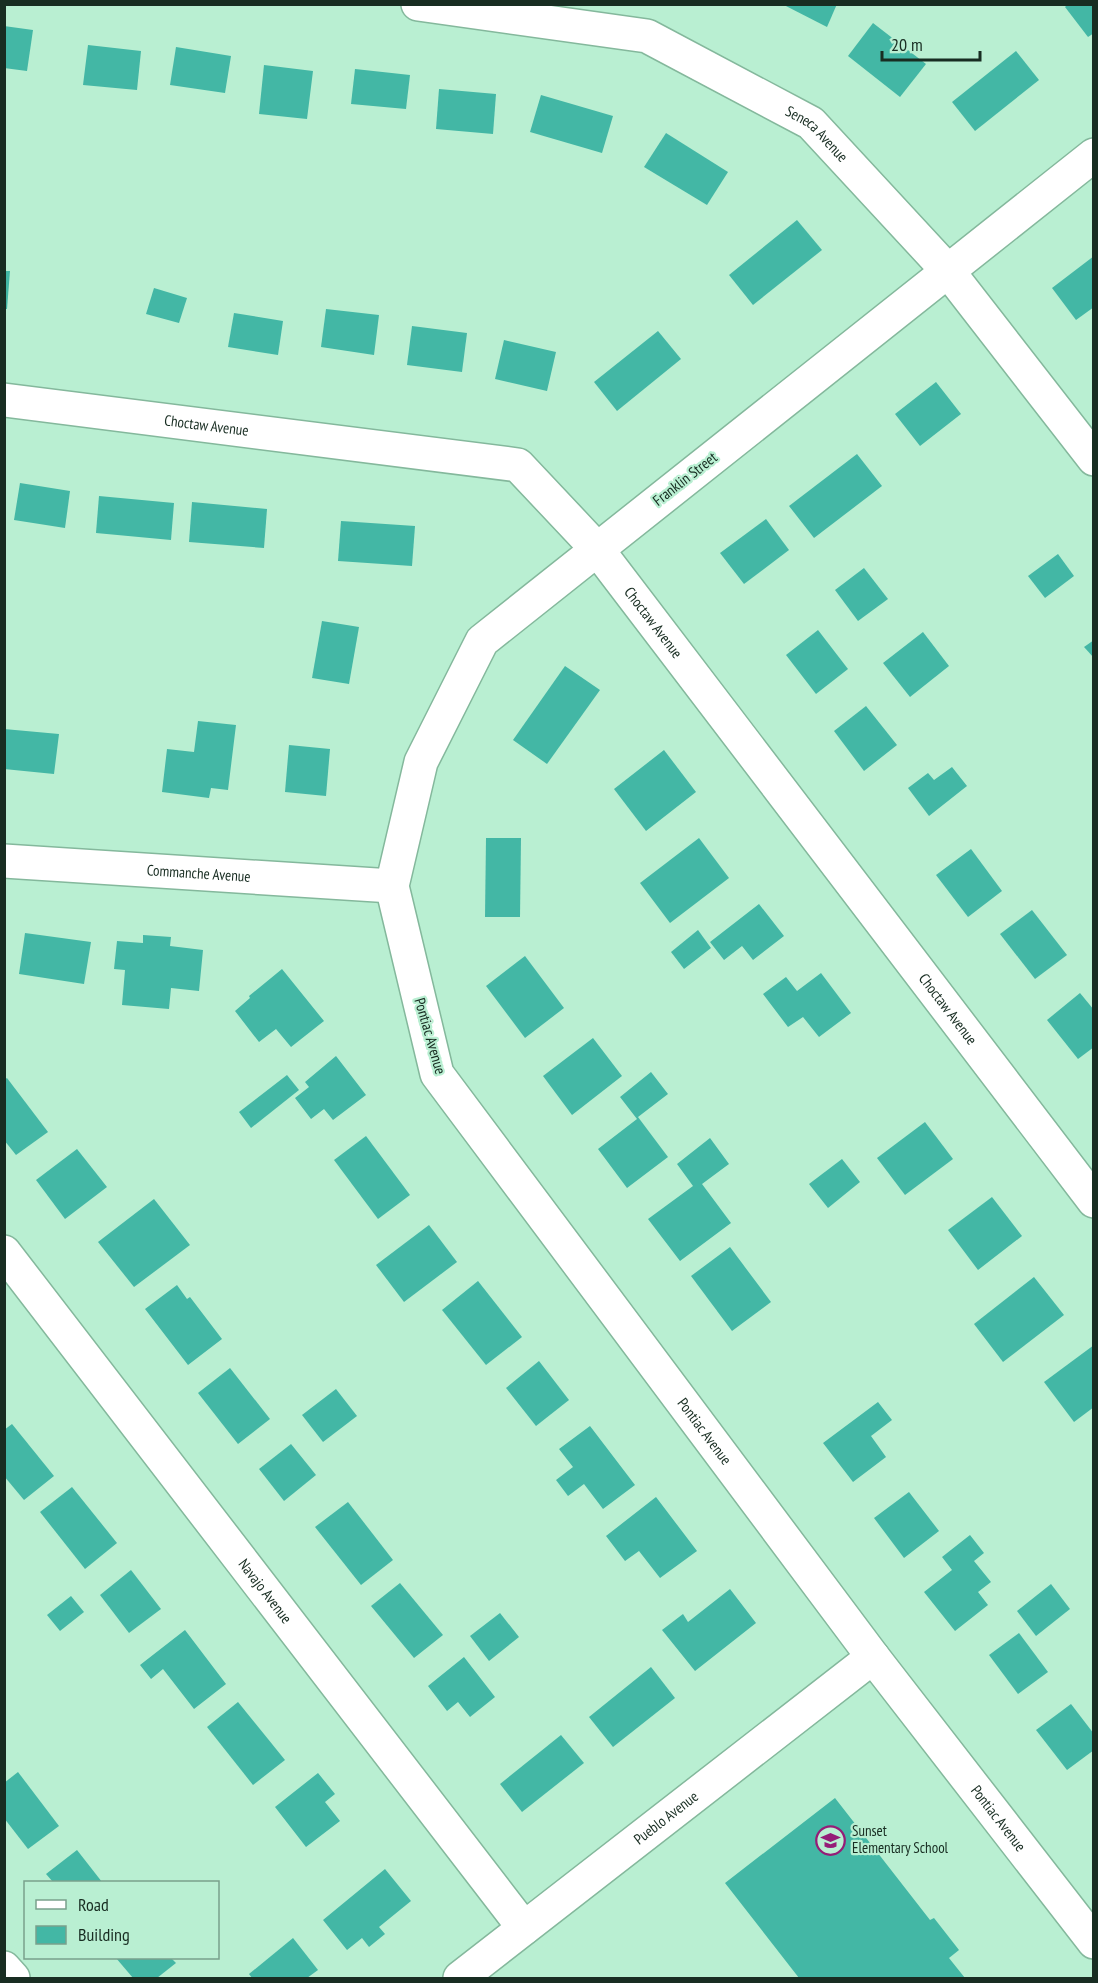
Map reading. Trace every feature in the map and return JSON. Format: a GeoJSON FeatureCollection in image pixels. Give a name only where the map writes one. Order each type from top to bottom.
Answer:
{"type":"FeatureCollection","features":[{"type":"Feature","properties":{"kind":"street","name":"Seneca Avenue"},"geometry":{"type":"LineString","coordinates":[[418,4],[647,36],[811,123],[948,271],[1094,459]]}},
{"type":"Feature","properties":{"kind":"street","name":"Franklin Street"},"geometry":{"type":"LineString","coordinates":[[392,886],[421,762],[482,641],[1094,155]]}},
{"type":"Feature","properties":{"kind":"street","name":"Choctaw Avenue"},"geometry":{"type":"LineString","coordinates":[[4,400],[518,465],[597,549],[1094,1201]]}},
{"type":"Feature","properties":{"kind":"street","name":"Commanche Avenue"},"geometry":{"type":"LineString","coordinates":[[4,861],[392,886]]}},
{"type":"Feature","properties":{"kind":"street","name":"Pontiac Avenue"},"geometry":{"type":"LineString","coordinates":[[392,886],[437,1074],[873,1657],[1094,1942]]}},
{"type":"Feature","properties":{"kind":"street","name":"Navajo Avenue"},"geometry":{"type":"LineString","coordinates":[[4,1252],[524,1928]]}},
{"type":"Feature","properties":{"kind":"street","name":"Pueblo Avenue"},"geometry":{"type":"LineString","coordinates":[[460,1978],[873,1657]]}},
{"type":"Feature","properties":{"kind":"street"},"geometry":{"type":"LineString","coordinates":[[4,1968],[13,1978]]}},
{"type":"Feature","properties":{"kind":"building"},"geometry":{"type":"Polygon","coordinates":[[[782,4],[837,4],[827,27],[782,4]]]}},
{"type":"Feature","properties":{"kind":"building"},"geometry":{"type":"Polygon","coordinates":[[[1068,4],[1094,4],[1094,33],[1088,37],[1065,7],[1068,4]]]}},
{"type":"Feature","properties":{"kind":"building"},"geometry":{"type":"Polygon","coordinates":[[[873,23],[926,64],[900,97],[848,56],[873,23]]]}},
{"type":"Feature","properties":{"kind":"building"},"geometry":{"type":"Polygon","coordinates":[[[4,26],[33,30],[27,71],[4,68],[4,26]]]}},
{"type":"Feature","properties":{"kind":"building"},"geometry":{"type":"Polygon","coordinates":[[[88,45],[141,51],[137,90],[83,85],[88,45]]]}},
{"type":"Feature","properties":{"kind":"building"},"geometry":{"type":"Polygon","coordinates":[[[176,47],[231,56],[225,93],[170,85],[176,47]]]}},
{"type":"Feature","properties":{"kind":"building"},"geometry":{"type":"Polygon","coordinates":[[[1016,51],[1039,80],[975,131],[952,102],[1016,51]]]}},
{"type":"Feature","properties":{"kind":"building"},"geometry":{"type":"Polygon","coordinates":[[[264,65],[313,71],[307,119],[259,114],[264,65]]]}},
{"type":"Feature","properties":{"kind":"building"},"geometry":{"type":"Polygon","coordinates":[[[355,69],[410,75],[406,109],[351,104],[355,69]]]}},
{"type":"Feature","properties":{"kind":"building"},"geometry":{"type":"Polygon","coordinates":[[[439,89],[496,94],[493,134],[436,129],[439,89]]]}},
{"type":"Feature","properties":{"kind":"building"},"geometry":{"type":"Polygon","coordinates":[[[541,95],[613,116],[602,153],[530,132],[541,95]]]}},
{"type":"Feature","properties":{"kind":"building"},"geometry":{"type":"Polygon","coordinates":[[[666,133],[728,172],[707,205],[644,167],[666,133]]]}},
{"type":"Feature","properties":{"kind":"building"},"geometry":{"type":"Polygon","coordinates":[[[797,220],[822,250],[753,305],[729,275],[797,220]]]}},
{"type":"Feature","properties":{"kind":"building"},"geometry":{"type":"Polygon","coordinates":[[[1094,256],[1094,307],[1076,320],[1052,288],[1094,256]]]}},
{"type":"Feature","properties":{"kind":"building"},"geometry":{"type":"Polygon","coordinates":[[[4,271],[10,271],[7,309],[4,309],[4,271]]]}},
{"type":"Feature","properties":{"kind":"building"},"geometry":{"type":"Polygon","coordinates":[[[154,288],[187,298],[179,323],[146,314],[154,288]]]}},
{"type":"Feature","properties":{"kind":"building"},"geometry":{"type":"Polygon","coordinates":[[[326,309],[379,315],[374,355],[321,347],[326,309]]]}},
{"type":"Feature","properties":{"kind":"building"},"geometry":{"type":"Polygon","coordinates":[[[234,313],[283,321],[278,355],[228,347],[234,313]]]}},
{"type":"Feature","properties":{"kind":"building"},"geometry":{"type":"Polygon","coordinates":[[[412,326],[467,333],[462,372],[407,365],[412,326]]]}},
{"type":"Feature","properties":{"kind":"building"},"geometry":{"type":"Polygon","coordinates":[[[658,331],[681,359],[617,411],[594,382],[658,331]]]}},
{"type":"Feature","properties":{"kind":"building"},"geometry":{"type":"Polygon","coordinates":[[[504,340],[556,352],[547,391],[495,379],[504,340]]]}},
{"type":"Feature","properties":{"kind":"building"},"geometry":{"type":"Polygon","coordinates":[[[936,382],[961,414],[920,446],[895,414],[936,382]]]}},
{"type":"Feature","properties":{"kind":"building"},"geometry":{"type":"Polygon","coordinates":[[[857,454],[882,486],[814,538],[789,506],[857,454]]]}},
{"type":"Feature","properties":{"kind":"building"},"geometry":{"type":"Polygon","coordinates":[[[20,483],[70,491],[65,528],[14,520],[20,483]]]}},
{"type":"Feature","properties":{"kind":"building"},"geometry":{"type":"Polygon","coordinates":[[[99,496],[174,503],[171,540],[96,533],[99,496]]]}},
{"type":"Feature","properties":{"kind":"building"},"geometry":{"type":"Polygon","coordinates":[[[192,502],[267,509],[264,548],[189,542],[192,502]]]}},
{"type":"Feature","properties":{"kind":"building"},"geometry":{"type":"Polygon","coordinates":[[[766,519],[789,550],[744,584],[720,553],[766,519]]]}},
{"type":"Feature","properties":{"kind":"building"},"geometry":{"type":"Polygon","coordinates":[[[341,521],[415,526],[412,566],[338,561],[341,521]]]}},
{"type":"Feature","properties":{"kind":"building"},"geometry":{"type":"Polygon","coordinates":[[[1058,554],[1074,576],[1045,598],[1028,576],[1058,554]]]}},
{"type":"Feature","properties":{"kind":"building"},"geometry":{"type":"Polygon","coordinates":[[[864,568],[888,599],[858,621],[835,590],[864,568]]]}},
{"type":"Feature","properties":{"kind":"building"},"geometry":{"type":"Polygon","coordinates":[[[322,621],[359,627],[349,684],[312,678],[322,621]]]}},
{"type":"Feature","properties":{"kind":"building"},"geometry":{"type":"Polygon","coordinates":[[[818,630],[848,669],[816,694],[786,655],[818,630]]]}},
{"type":"Feature","properties":{"kind":"building"},"geometry":{"type":"Polygon","coordinates":[[[923,632],[949,666],[910,697],[883,663],[923,632]]]}},
{"type":"Feature","properties":{"kind":"building"},"geometry":{"type":"Polygon","coordinates":[[[1094,640],[1094,658],[1084,647],[1094,640]]]}},
{"type":"Feature","properties":{"kind":"building"},"geometry":{"type":"Polygon","coordinates":[[[565,666],[600,690],[547,764],[513,740],[565,666]]]}},
{"type":"Feature","properties":{"kind":"building"},"geometry":{"type":"Polygon","coordinates":[[[866,706],[897,745],[864,771],[834,731],[866,706]]]}},
{"type":"Feature","properties":{"kind":"building"},"geometry":{"type":"Polygon","coordinates":[[[198,721],[236,725],[228,790],[211,788],[209,798],[162,792],[167,749],[194,752],[198,721]]]}},
{"type":"Feature","properties":{"kind":"building"},"geometry":{"type":"Polygon","coordinates":[[[4,729],[59,734],[54,774],[4,769],[4,729]]]}},
{"type":"Feature","properties":{"kind":"building"},"geometry":{"type":"Polygon","coordinates":[[[289,745],[330,749],[326,796],[285,792],[289,745]]]}},
{"type":"Feature","properties":{"kind":"building"},"geometry":{"type":"Polygon","coordinates":[[[664,750],[696,792],[646,831],[614,789],[664,750]]]}},
{"type":"Feature","properties":{"kind":"building"},"geometry":{"type":"Polygon","coordinates":[[[952,767],[967,786],[929,816],[908,788],[928,773],[934,780],[952,767]]]}},
{"type":"Feature","properties":{"kind":"building"},"geometry":{"type":"Polygon","coordinates":[[[486,838],[521,838],[520,917],[485,917],[486,838]]]}},
{"type":"Feature","properties":{"kind":"building"},"geometry":{"type":"Polygon","coordinates":[[[699,838],[729,878],[670,923],[640,883],[699,838]]]}},
{"type":"Feature","properties":{"kind":"building"},"geometry":{"type":"Polygon","coordinates":[[[971,849],[1002,891],[968,917],[936,875],[971,849]]]}},
{"type":"Feature","properties":{"kind":"building"},"geometry":{"type":"Polygon","coordinates":[[[759,904],[784,936],[753,960],[742,946],[724,960],[710,942],[759,904]]]}},
{"type":"Feature","properties":{"kind":"building"},"geometry":{"type":"Polygon","coordinates":[[[1032,910],[1067,955],[1035,979],[1000,934],[1032,910]]]}},
{"type":"Feature","properties":{"kind":"building"},"geometry":{"type":"Polygon","coordinates":[[[698,930],[711,948],[684,969],[671,952],[698,930]]]}},
{"type":"Feature","properties":{"kind":"building"},"geometry":{"type":"Polygon","coordinates":[[[25,933],[91,942],[84,984],[19,974],[25,933]]]}},
{"type":"Feature","properties":{"kind":"building"},"geometry":{"type":"Polygon","coordinates":[[[143,935],[171,937],[170,946],[203,950],[199,991],[171,988],[169,1009],[122,1005],[125,970],[114,969],[117,941],[143,943],[143,935]]]}},
{"type":"Feature","properties":{"kind":"building"},"geometry":{"type":"Polygon","coordinates":[[[525,956],[564,1008],[525,1038],[486,986],[525,956]]]}},
{"type":"Feature","properties":{"kind":"building"},"geometry":{"type":"Polygon","coordinates":[[[282,969],[324,1021],[291,1047],[276,1029],[259,1042],[235,1011],[250,998],[249,996],[282,969]]]}},
{"type":"Feature","properties":{"kind":"building"},"geometry":{"type":"Polygon","coordinates":[[[821,973],[851,1013],[819,1037],[803,1017],[788,1027],[763,994],[786,977],[797,991],[821,973]]]}},
{"type":"Feature","properties":{"kind":"building"},"geometry":{"type":"Polygon","coordinates":[[[1080,993],[1094,1010],[1094,1047],[1078,1059],[1047,1020],[1080,993]]]}},
{"type":"Feature","properties":{"kind":"building"},"geometry":{"type":"Polygon","coordinates":[[[593,1038],[622,1076],[572,1115],[543,1076],[593,1038]]]}},
{"type":"Feature","properties":{"kind":"building"},"geometry":{"type":"Polygon","coordinates":[[[336,1056],[366,1095],[333,1120],[324,1109],[311,1119],[295,1098],[309,1087],[305,1082],[336,1056]]]}},
{"type":"Feature","properties":{"kind":"building"},"geometry":{"type":"Polygon","coordinates":[[[651,1072],[668,1094],[638,1117],[668,1157],[627,1188],[598,1149],[637,1119],[620,1097],[651,1072]]]}},
{"type":"Feature","properties":{"kind":"building"},"geometry":{"type":"Polygon","coordinates":[[[287,1075],[299,1090],[251,1128],[239,1112],[287,1075]]]}},
{"type":"Feature","properties":{"kind":"building"},"geometry":{"type":"Polygon","coordinates":[[[7,1078],[48,1132],[16,1155],[4,1140],[4,1080],[7,1078]]]}},
{"type":"Feature","properties":{"kind":"building"},"geometry":{"type":"Polygon","coordinates":[[[925,1122],[953,1159],[905,1195],[877,1158],[925,1122]]]}},
{"type":"Feature","properties":{"kind":"building"},"geometry":{"type":"Polygon","coordinates":[[[366,1136],[410,1195],[378,1219],[334,1160],[366,1136]]]}},
{"type":"Feature","properties":{"kind":"building"},"geometry":{"type":"Polygon","coordinates":[[[710,1138],[729,1164],[702,1184],[731,1223],[680,1261],[648,1219],[693,1186],[677,1164],[710,1138]]]}},
{"type":"Feature","properties":{"kind":"building"},"geometry":{"type":"Polygon","coordinates":[[[77,1149],[107,1187],[65,1219],[36,1180],[77,1149]]]}},
{"type":"Feature","properties":{"kind":"building"},"geometry":{"type":"Polygon","coordinates":[[[842,1159],[860,1182],[828,1208],[809,1184],[842,1159]]]}},
{"type":"Feature","properties":{"kind":"building"},"geometry":{"type":"Polygon","coordinates":[[[992,1197],[1022,1236],[978,1270],[948,1230],[992,1197]]]}},
{"type":"Feature","properties":{"kind":"building"},"geometry":{"type":"Polygon","coordinates":[[[154,1199],[190,1245],[134,1287],[98,1242],[154,1199]]]}},
{"type":"Feature","properties":{"kind":"building"},"geometry":{"type":"Polygon","coordinates":[[[429,1225],[457,1262],[404,1302],[376,1265],[429,1225]]]}},
{"type":"Feature","properties":{"kind":"building"},"geometry":{"type":"Polygon","coordinates":[[[730,1247],[771,1302],[732,1331],[691,1276],[730,1247]]]}},
{"type":"Feature","properties":{"kind":"building"},"geometry":{"type":"Polygon","coordinates":[[[1034,1277],[1064,1315],[1003,1362],[974,1324],[1034,1277]]]}},
{"type":"Feature","properties":{"kind":"building"},"geometry":{"type":"Polygon","coordinates":[[[478,1281],[522,1337],[486,1365],[442,1310],[478,1281]]]}},
{"type":"Feature","properties":{"kind":"building"},"geometry":{"type":"Polygon","coordinates":[[[177,1285],[187,1299],[190,1297],[222,1339],[188,1365],[145,1309],[177,1285]]]}},
{"type":"Feature","properties":{"kind":"building"},"geometry":{"type":"Polygon","coordinates":[[[1094,1345],[1094,1407],[1074,1422],[1044,1382],[1094,1345]]]}},
{"type":"Feature","properties":{"kind":"building"},"geometry":{"type":"Polygon","coordinates":[[[539,1361],[569,1400],[536,1426],[506,1388],[539,1361]]]}},
{"type":"Feature","properties":{"kind":"building"},"geometry":{"type":"Polygon","coordinates":[[[230,1368],[270,1419],[238,1444],[198,1393],[230,1368]]]}},
{"type":"Feature","properties":{"kind":"building"},"geometry":{"type":"Polygon","coordinates":[[[336,1389],[357,1416],[323,1442],[302,1415],[336,1389]]]}},
{"type":"Feature","properties":{"kind":"building"},"geometry":{"type":"Polygon","coordinates":[[[878,1402],[892,1420],[871,1436],[886,1457],[853,1482],[823,1443],[878,1402]]]}},
{"type":"Feature","properties":{"kind":"building"},"geometry":{"type":"Polygon","coordinates":[[[12,1424],[54,1476],[24,1500],[4,1476],[4,1430],[12,1424]]]}},
{"type":"Feature","properties":{"kind":"building"},"geometry":{"type":"Polygon","coordinates":[[[590,1426],[635,1485],[603,1509],[584,1484],[568,1496],[556,1480],[573,1467],[559,1449],[590,1426]]]}},
{"type":"Feature","properties":{"kind":"building"},"geometry":{"type":"Polygon","coordinates":[[[291,1444],[316,1475],[284,1501],[259,1469],[291,1444]]]}},
{"type":"Feature","properties":{"kind":"building"},"geometry":{"type":"Polygon","coordinates":[[[72,1487],[117,1543],[85,1569],[40,1512],[72,1487]]]}},
{"type":"Feature","properties":{"kind":"building"},"geometry":{"type":"Polygon","coordinates":[[[909,1492],[939,1531],[904,1558],[874,1518],[909,1492]]]}},
{"type":"Feature","properties":{"kind":"building"},"geometry":{"type":"Polygon","coordinates":[[[656,1497],[697,1551],[660,1578],[639,1551],[625,1561],[606,1536],[656,1497]]]}},
{"type":"Feature","properties":{"kind":"building"},"geometry":{"type":"Polygon","coordinates":[[[348,1502],[393,1560],[361,1585],[315,1527],[348,1502]]]}},
{"type":"Feature","properties":{"kind":"building"},"geometry":{"type":"Polygon","coordinates":[[[970,1535],[984,1553],[974,1561],[991,1582],[978,1592],[988,1605],[955,1631],[924,1592],[952,1570],[942,1557],[970,1535]]]}},
{"type":"Feature","properties":{"kind":"building"},"geometry":{"type":"Polygon","coordinates":[[[131,1570],[161,1609],[129,1633],[100,1595],[131,1570]]]}},
{"type":"Feature","properties":{"kind":"building"},"geometry":{"type":"Polygon","coordinates":[[[400,1583],[443,1635],[414,1658],[371,1606],[400,1583]]]}},
{"type":"Feature","properties":{"kind":"building"},"geometry":{"type":"Polygon","coordinates":[[[1051,1584],[1070,1609],[1036,1636],[1017,1611],[1051,1584]]]}},
{"type":"Feature","properties":{"kind":"building"},"geometry":{"type":"Polygon","coordinates":[[[730,1589],[756,1623],[695,1671],[662,1630],[683,1614],[688,1622],[730,1589]]]}},
{"type":"Feature","properties":{"kind":"building"},"geometry":{"type":"Polygon","coordinates":[[[71,1596],[84,1612],[60,1631],[47,1615],[71,1596]]]}},
{"type":"Feature","properties":{"kind":"building"},"geometry":{"type":"Polygon","coordinates":[[[500,1613],[519,1637],[489,1661],[470,1636],[500,1613]]]}},
{"type":"Feature","properties":{"kind":"building"},"geometry":{"type":"Polygon","coordinates":[[[185,1630],[226,1684],[194,1709],[163,1669],[151,1679],[140,1665],[185,1630]]]}},
{"type":"Feature","properties":{"kind":"building"},"geometry":{"type":"Polygon","coordinates":[[[1019,1633],[1048,1672],[1018,1694],[989,1655],[1019,1633]]]}},
{"type":"Feature","properties":{"kind":"building"},"geometry":{"type":"Polygon","coordinates":[[[464,1657],[495,1697],[470,1717],[458,1702],[447,1711],[428,1686],[464,1657]]]}},
{"type":"Feature","properties":{"kind":"building"},"geometry":{"type":"Polygon","coordinates":[[[651,1667],[675,1698],[613,1747],[589,1717],[651,1667]]]}},
{"type":"Feature","properties":{"kind":"building"},"geometry":{"type":"Polygon","coordinates":[[[238,1702],[285,1760],[253,1785],[207,1727],[238,1702]]]}},
{"type":"Feature","properties":{"kind":"building"},"geometry":{"type":"Polygon","coordinates":[[[1071,1704],[1094,1734],[1094,1750],[1067,1770],[1036,1730],[1071,1704]]]}},
{"type":"Feature","properties":{"kind":"building"},"geometry":{"type":"Polygon","coordinates":[[[561,1735],[584,1763],[522,1812],[500,1784],[561,1735]]]}},
{"type":"Feature","properties":{"kind":"building"},"geometry":{"type":"Polygon","coordinates":[[[18,1772],[59,1826],[28,1849],[4,1818],[4,1783],[18,1772]]]}},
{"type":"Feature","properties":{"kind":"building"},"geometry":{"type":"Polygon","coordinates":[[[318,1773],[335,1794],[325,1802],[340,1821],[306,1847],[275,1807],[318,1773]]]}},
{"type":"Feature","properties":{"kind":"building"},"geometry":{"type":"Polygon","coordinates":[[[835,1798],[930,1920],[934,1918],[959,1950],[949,1958],[965,1978],[799,1978],[725,1883],[835,1798]]]}},
{"type":"Feature","properties":{"kind":"building"},"geometry":{"type":"Polygon","coordinates":[[[77,1850],[101,1881],[52,1881],[46,1874],[77,1850]]]}},
{"type":"Feature","properties":{"kind":"building"},"geometry":{"type":"Polygon","coordinates":[[[385,1869],[411,1901],[379,1927],[385,1934],[369,1947],[362,1938],[347,1950],[323,1920],[385,1869]]]}},
{"type":"Feature","properties":{"kind":"building"},"geometry":{"type":"Polygon","coordinates":[[[293,1938],[318,1970],[307,1978],[252,1978],[249,1974],[293,1938]]]}},
{"type":"Feature","properties":{"kind":"building"},"geometry":{"type":"Polygon","coordinates":[[[117,1959],[172,1959],[176,1963],[157,1978],[133,1978],[117,1959]]]}},
{"type":"Feature","properties":{"kind":"place","name":"Sunset Elementary School"},"geometry":{"type":"Point","coordinates":[831,1840]}}]}
